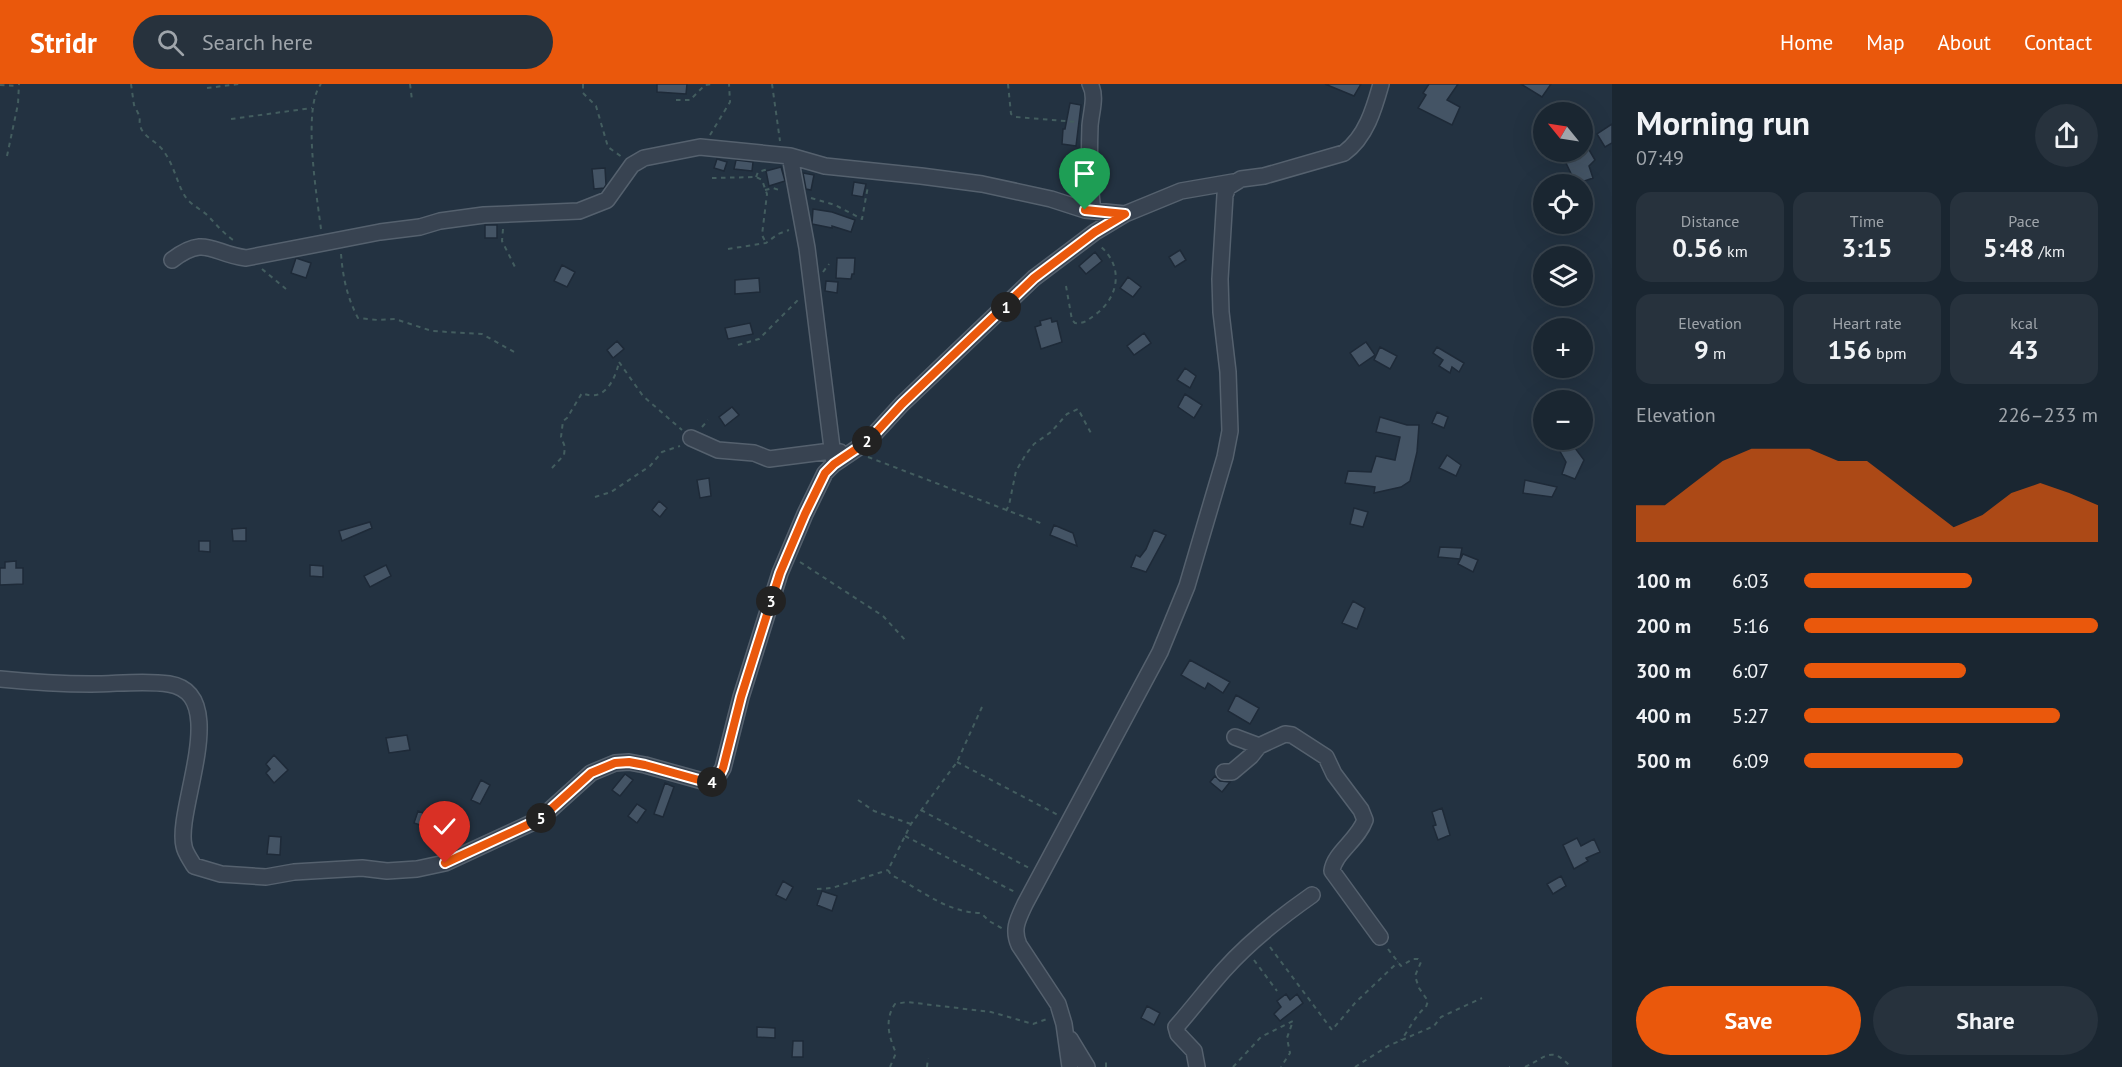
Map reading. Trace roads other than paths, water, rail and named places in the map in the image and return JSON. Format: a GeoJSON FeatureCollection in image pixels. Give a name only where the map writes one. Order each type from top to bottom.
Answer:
{"type":"FeatureCollection","features":[{"type":"Feature","properties":{"kind":"street"},"geometry":{"type":"LineString","coordinates":[[1090,84],[1094,90],[1090,124],[1090,189],[1093,211]]}},
{"type":"Feature","properties":{"kind":"street"},"geometry":{"type":"LineString","coordinates":[[691,438],[718,450],[754,453],[769,459],[832,458],[852,451],[868,441],[902,404],[1034,278],[1088,236],[1125,214],[1181,191],[1241,179],[1264,177],[1344,153],[1364,130],[1382,84]]}},
{"type":"Feature","properties":{"kind":"street"},"geometry":{"type":"LineString","coordinates":[[172,260],[186,249],[209,246],[232,257],[250,258],[340,239],[420,227],[440,221],[504,214],[579,211],[607,200],[632,165],[644,158],[700,147],[786,155],[825,166],[982,184],[1093,211],[1125,214]]}},
{"type":"Feature","properties":{"kind":"street"},"geometry":{"type":"LineString","coordinates":[[0,679],[78,684],[171,684],[189,693],[197,709],[200,737],[186,809],[183,846],[194,866],[221,874],[266,877],[294,872],[362,868],[387,871],[417,869],[445,863],[540,819],[591,773],[615,763],[629,762],[706,782],[715,781],[723,768],[754,651],[780,573],[815,491],[832,458],[802,219],[786,155]]}},
{"type":"Feature","properties":{"kind":"street"},"geometry":{"type":"LineString","coordinates":[[1070,1067],[1066,1032],[1058,1004],[1015,937],[1016,923],[1160,652],[1187,586],[1226,457],[1230,431],[1229,396],[1220,279],[1224,202],[1227,190],[1233,182]]}},
{"type":"Feature","properties":{"kind":"street"},"geometry":{"type":"LineString","coordinates":[[1224,772],[1232,772],[1259,746],[1285,734],[1292,735],[1326,757],[1334,774],[1362,810],[1365,820],[1351,844],[1333,863],[1332,871],[1380,937]]}},
{"type":"Feature","properties":{"kind":"street"},"geometry":{"type":"LineString","coordinates":[[1235,737],[1259,746]]}},
{"type":"Feature","properties":{"kind":"street"},"geometry":{"type":"LineString","coordinates":[[1197,1067],[1194,1052],[1178,1034],[1176,1027],[1245,948],[1312,895]]}},
{"type":"Feature","properties":{"kind":"street"},"geometry":{"type":"LineString","coordinates":[[1066,1032],[1087,1067]]}}]}
